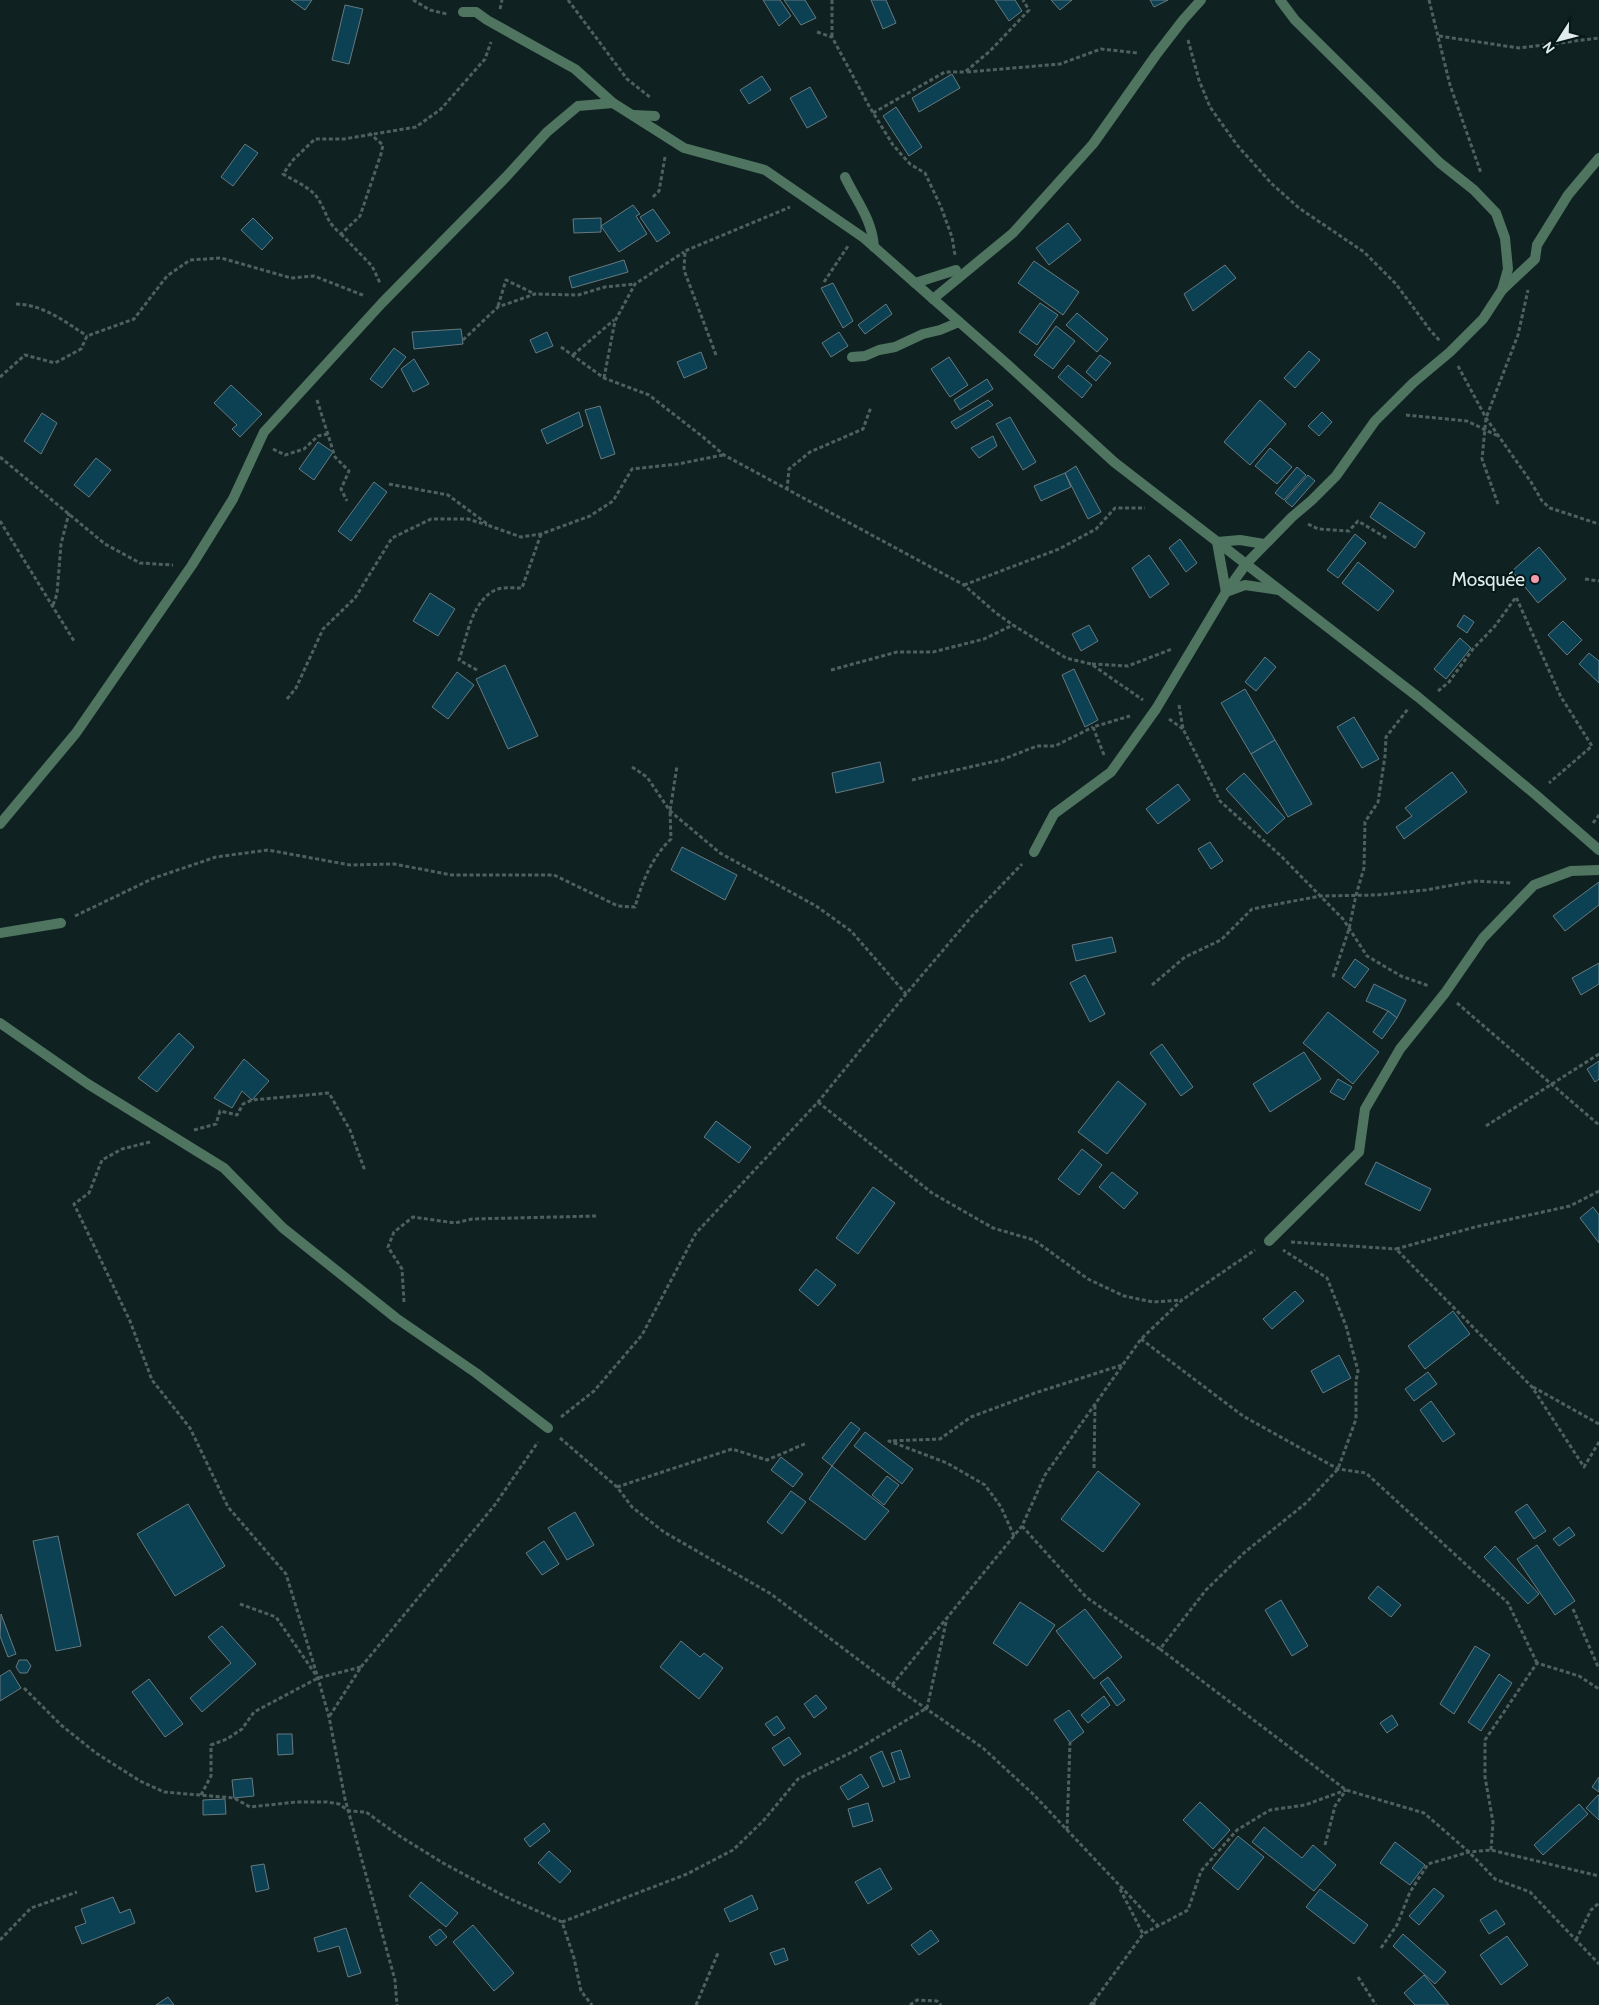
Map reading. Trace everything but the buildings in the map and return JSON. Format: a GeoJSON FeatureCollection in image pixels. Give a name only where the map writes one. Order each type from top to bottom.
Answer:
{"type":"FeatureCollection","features":[{"type":"Feature","properties":{"kind":"street"},"geometry":{"type":"LineString","coordinates":[[933,299],[1014,233],[1093,144],[1156,55],[1183,20],[1202,0]]}},
{"type":"Feature","properties":{"kind":"street"},"geometry":{"type":"LineString","coordinates":[[1280,0],[1295,20],[1315,37],[1440,162],[1474,190],[1496,213],[1505,238],[1508,269],[1502,290]]}},
{"type":"Feature","properties":{"kind":"street"},"geometry":{"type":"LineString","coordinates":[[463,12],[476,12],[575,69],[613,103],[684,148],[765,170],[855,232],[959,322],[1114,462],[1421,700],[1599,850]]}},
{"type":"Feature","properties":{"kind":"street"},"geometry":{"type":"LineString","coordinates":[[0,824],[76,733],[192,565],[233,499],[264,432],[384,302],[506,177],[547,132],[578,106],[613,103]]}},
{"type":"Feature","properties":{"kind":"street"},"geometry":{"type":"LineString","coordinates":[[632,115],[655,116]]}},
{"type":"Feature","properties":{"kind":"street"},"geometry":{"type":"LineString","coordinates":[[1034,852],[1054,814],[1111,772],[1156,709],[1226,592],[1246,564],[1264,544],[1336,476],[1375,421],[1413,383],[1450,352],[1483,319],[1502,290],[1535,259],[1537,245],[1568,195],[1599,158]]}},
{"type":"Feature","properties":{"kind":"street"},"geometry":{"type":"LineString","coordinates":[[845,177],[858,198],[873,232],[874,247]]}},
{"type":"Feature","properties":{"kind":"street"},"geometry":{"type":"LineString","coordinates":[[915,283],[956,270]]}},
{"type":"Feature","properties":{"kind":"street"},"geometry":{"type":"LineString","coordinates":[[852,357],[866,356],[879,350],[895,347],[923,334],[940,330],[959,322]]}},
{"type":"Feature","properties":{"kind":"street"},"geometry":{"type":"LineString","coordinates":[[1218,542],[1240,540],[1264,544]]}},
{"type":"Feature","properties":{"kind":"street"},"geometry":{"type":"LineString","coordinates":[[1218,542],[1226,592]]}},
{"type":"Feature","properties":{"kind":"street"},"geometry":{"type":"LineString","coordinates":[[1226,592],[1245,584],[1280,590]]}},
{"type":"Feature","properties":{"kind":"street"},"geometry":{"type":"LineString","coordinates":[[1269,1241],[1359,1152],[1365,1109],[1400,1049],[1446,993],[1483,938],[1534,885],[1571,871],[1599,870]]}},
{"type":"Feature","properties":{"kind":"street"},"geometry":{"type":"LineString","coordinates":[[0,933],[61,923]]}},
{"type":"Feature","properties":{"kind":"street"},"geometry":{"type":"LineString","coordinates":[[0,1023],[88,1084],[224,1168],[283,1228],[396,1318],[476,1373],[548,1428]]}},
{"type":"Feature","properties":{"kind":"path"},"geometry":{"type":"LineString","coordinates":[[413,0],[430,10],[448,14],[463,12]]}},
{"type":"Feature","properties":{"kind":"path"},"geometry":{"type":"LineString","coordinates":[[568,0],[627,80],[657,102],[655,116]]}},
{"type":"Feature","properties":{"kind":"path"},"geometry":{"type":"LineString","coordinates":[[832,0],[832,37],[873,113],[893,145],[910,164],[925,173],[942,207],[952,237],[956,270]]}},
{"type":"Feature","properties":{"kind":"path"},"geometry":{"type":"LineString","coordinates":[[965,72],[990,51],[1029,10],[1023,0]]}},
{"type":"Feature","properties":{"kind":"path"},"geometry":{"type":"LineString","coordinates":[[1429,0],[1450,84],[1482,176]]}},
{"type":"Feature","properties":{"kind":"path"},"geometry":{"type":"LineString","coordinates":[[1183,20],[1199,80],[1210,107],[1237,145],[1272,184],[1299,208],[1364,252],[1396,284],[1430,330],[1450,352],[1486,418],[1531,482],[1542,501],[1550,508],[1599,524]]}},
{"type":"Feature","properties":{"kind":"path"},"geometry":{"type":"LineString","coordinates":[[384,302],[372,266],[329,224],[320,200],[309,188],[283,174],[293,160],[315,139],[344,139],[369,133],[416,127],[441,109],[485,59],[498,26]]}},
{"type":"Feature","properties":{"kind":"path"},"geometry":{"type":"LineString","coordinates":[[817,32],[832,37]]}},
{"type":"Feature","properties":{"kind":"path"},"geometry":{"type":"LineString","coordinates":[[1438,36],[1519,48],[1599,38]]}},
{"type":"Feature","properties":{"kind":"path"},"geometry":{"type":"LineString","coordinates":[[873,113],[945,72],[1060,64],[1101,50],[1156,55]]}},
{"type":"Feature","properties":{"kind":"path"},"geometry":{"type":"LineString","coordinates":[[340,234],[360,216],[381,154],[383,145],[369,133]]}},
{"type":"Feature","properties":{"kind":"path"},"geometry":{"type":"LineString","coordinates":[[653,197],[659,191],[664,159],[671,140]]}},
{"type":"Feature","properties":{"kind":"path"},"geometry":{"type":"LineString","coordinates":[[462,340],[498,307],[535,294],[578,295],[606,287],[635,284],[685,251],[807,200]]}},
{"type":"Feature","properties":{"kind":"path"},"geometry":{"type":"LineString","coordinates":[[824,282],[855,232]]}},
{"type":"Feature","properties":{"kind":"path"},"geometry":{"type":"LineString","coordinates":[[685,251],[684,270],[716,355]]}},
{"type":"Feature","properties":{"kind":"path"},"geometry":{"type":"LineString","coordinates":[[0,376],[25,355],[56,363],[81,349],[87,336],[134,319],[167,276],[190,260],[221,258],[292,278],[314,276],[384,302]]}},
{"type":"Feature","properties":{"kind":"path"},"geometry":{"type":"LineString","coordinates":[[498,307],[506,280],[535,294]]}},
{"type":"Feature","properties":{"kind":"path"},"geometry":{"type":"LineString","coordinates":[[604,378],[615,322],[635,284]]}},
{"type":"Feature","properties":{"kind":"path"},"geometry":{"type":"LineString","coordinates":[[1498,504],[1482,459],[1484,430],[1486,418],[1518,335],[1529,288]]}},
{"type":"Feature","properties":{"kind":"path"},"geometry":{"type":"LineString","coordinates":[[16,304],[28,304],[52,312],[87,336]]}},
{"type":"Feature","properties":{"kind":"path"},"geometry":{"type":"LineString","coordinates":[[573,354],[618,317]]}},
{"type":"Feature","properties":{"kind":"path"},"geometry":{"type":"LineString","coordinates":[[561,347],[604,378],[649,395],[724,455],[964,585],[996,614],[1066,658],[1091,664],[1128,666],[1177,647]]}},
{"type":"Feature","properties":{"kind":"path"},"geometry":{"type":"LineString","coordinates":[[312,380],[335,457],[350,471],[341,489],[347,501]]}},
{"type":"Feature","properties":{"kind":"path"},"geometry":{"type":"LineString","coordinates":[[787,490],[788,469],[810,452],[863,429],[871,408]]}},
{"type":"Feature","properties":{"kind":"path"},"geometry":{"type":"LineString","coordinates":[[1375,421],[1391,415],[1416,415],[1467,421],[1499,436]]}},
{"type":"Feature","properties":{"kind":"path"},"geometry":{"type":"LineString","coordinates":[[260,441],[285,455],[304,449],[318,436],[328,434]]}},
{"type":"Feature","properties":{"kind":"path"},"geometry":{"type":"LineString","coordinates":[[287,699],[296,688],[323,629],[355,598],[392,538],[431,518],[468,519],[521,537],[541,534],[590,516],[613,501],[632,469],[678,464],[724,455]]}},
{"type":"Feature","properties":{"kind":"path"},"geometry":{"type":"LineString","coordinates":[[0,457],[105,544],[140,563],[192,565]]}},
{"type":"Feature","properties":{"kind":"path"},"geometry":{"type":"LineString","coordinates":[[389,484],[448,495],[490,526]]}},
{"type":"Feature","properties":{"kind":"path"},"geometry":{"type":"LineString","coordinates":[[964,585],[1059,549],[1096,530],[1115,508],[1173,507]]}},
{"type":"Feature","properties":{"kind":"path"},"geometry":{"type":"LineString","coordinates":[[52,606],[57,594],[61,544],[69,513]]}},
{"type":"Feature","properties":{"kind":"path"},"geometry":{"type":"LineString","coordinates":[[1292,517],[1318,529],[1349,531],[1358,521],[1388,540]]}},
{"type":"Feature","properties":{"kind":"path"},"geometry":{"type":"LineString","coordinates":[[0,521],[74,641]]}},
{"type":"Feature","properties":{"kind":"path"},"geometry":{"type":"LineString","coordinates":[[477,670],[459,660],[477,608],[487,595],[500,588],[522,588],[541,534]]}},
{"type":"Feature","properties":{"kind":"path"},"geometry":{"type":"LineString","coordinates":[[1585,579],[1599,581]]}},
{"type":"Feature","properties":{"kind":"path"},"geometry":{"type":"LineString","coordinates":[[1333,977],[1349,929],[1364,868],[1365,822],[1378,802],[1386,737],[1421,700],[1449,682],[1473,649],[1495,626],[1516,597],[1561,697],[1592,746],[1536,795]]}},
{"type":"Feature","properties":{"kind":"path"},"geometry":{"type":"LineString","coordinates":[[831,670],[897,652],[933,652],[984,639],[1013,625]]}},
{"type":"Feature","properties":{"kind":"path"},"geometry":{"type":"LineString","coordinates":[[1091,664],[1156,709]]}},
{"type":"Feature","properties":{"kind":"path"},"geometry":{"type":"LineString","coordinates":[[1177,674],[1176,692],[1183,729],[1220,801],[1281,856],[1343,920],[1367,956],[1401,976],[1446,993],[1599,1124]]}},
{"type":"Feature","properties":{"kind":"path"},"geometry":{"type":"LineString","coordinates":[[912,780],[1001,760],[1037,746],[1055,746],[1093,726]]}},
{"type":"Feature","properties":{"kind":"path"},"geometry":{"type":"LineString","coordinates":[[61,923],[154,878],[216,858],[268,850],[350,865],[394,864],[452,874],[554,876],[618,906],[635,907],[640,888],[660,850],[671,839],[670,811],[678,766]]}},
{"type":"Feature","properties":{"kind":"path"},"geometry":{"type":"LineString","coordinates":[[632,767],[646,777],[670,811],[720,853],[816,906],[851,931],[906,994]]}},
{"type":"Feature","properties":{"kind":"path"},"geometry":{"type":"LineString","coordinates":[[329,1717],[361,1667],[494,1506],[548,1428],[594,1391],[642,1335],[696,1233],[818,1102],[972,916],[1034,852]]}},
{"type":"Feature","properties":{"kind":"path"},"geometry":{"type":"LineString","coordinates":[[1152,985],[1185,957],[1221,940],[1252,909],[1320,896],[1426,890],[1475,881],[1534,885]]}},
{"type":"Feature","properties":{"kind":"path"},"geometry":{"type":"LineString","coordinates":[[1486,1126],[1599,1054]]}},
{"type":"Feature","properties":{"kind":"path"},"geometry":{"type":"LineString","coordinates":[[366,1171],[350,1130],[329,1093],[252,1100],[243,1104],[237,1114],[220,1111],[216,1124],[122,1149],[102,1160],[89,1193],[74,1204],[130,1321],[152,1380],[190,1428],[228,1507],[286,1574],[329,1717],[349,1811],[395,1980],[397,2005]]}},
{"type":"Feature","properties":{"kind":"path"},"geometry":{"type":"LineString","coordinates":[[818,1102],[932,1193],[993,1228],[1034,1240],[1088,1279],[1124,1296],[1153,1302],[1182,1300]]}},
{"type":"Feature","properties":{"kind":"path"},"geometry":{"type":"LineString","coordinates":[[892,1685],[1022,1526],[1044,1475],[1141,1339],[1182,1300],[1269,1241],[1396,1249],[1475,1227],[1570,1206],[1599,1191]]}},
{"type":"Feature","properties":{"kind":"path"},"geometry":{"type":"LineString","coordinates":[[396,1318],[404,1304],[402,1269],[388,1247],[394,1232],[413,1217],[455,1223],[472,1219],[597,1216]]}},
{"type":"Feature","properties":{"kind":"path"},"geometry":{"type":"LineString","coordinates":[[1160,1650],[1206,1590],[1245,1552],[1306,1503],[1338,1469],[1356,1419],[1356,1381],[1358,1372],[1346,1326],[1327,1278],[1269,1241]]}},
{"type":"Feature","properties":{"kind":"path"},"geometry":{"type":"LineString","coordinates":[[1396,1249],[1532,1387],[1584,1467],[1599,1442]]}},
{"type":"Feature","properties":{"kind":"path"},"geometry":{"type":"LineString","coordinates":[[1141,1339],[1243,1416],[1338,1469],[1366,1473],[1508,1603],[1538,1663],[1579,1676],[1599,1689]]}},
{"type":"Feature","properties":{"kind":"path"},"geometry":{"type":"LineString","coordinates":[[1014,1536],[1001,1507],[985,1485],[947,1463],[889,1441],[940,1439],[971,1417],[1035,1392],[1122,1365]]}},
{"type":"Feature","properties":{"kind":"path"},"geometry":{"type":"LineString","coordinates":[[1532,1387],[1599,1424]]}},
{"type":"Feature","properties":{"kind":"path"},"geometry":{"type":"LineString","coordinates":[[1094,1468],[1095,1404]]}},
{"type":"Feature","properties":{"kind":"path"},"geometry":{"type":"LineString","coordinates":[[548,1428],[617,1487],[632,1507],[664,1532],[771,1594],[892,1685],[984,1748],[1033,1794],[1118,1886],[1158,1926]]}},
{"type":"Feature","properties":{"kind":"path"},"geometry":{"type":"LineString","coordinates":[[617,1487],[732,1449],[768,1460],[807,1443]]}},
{"type":"Feature","properties":{"kind":"path"},"geometry":{"type":"LineString","coordinates":[[1022,1526],[1086,1597],[1160,1650],[1346,1790],[1424,1813],[1469,1852],[1495,1879],[1530,1892],[1599,1964]]}},
{"type":"Feature","properties":{"kind":"path"},"geometry":{"type":"LineString","coordinates":[[240,1604],[276,1617],[318,1678]]}},
{"type":"Feature","properties":{"kind":"path"},"geometry":{"type":"LineString","coordinates":[[1573,1609],[1599,1670]]}},
{"type":"Feature","properties":{"kind":"path"},"geometry":{"type":"LineString","coordinates":[[24,1688],[61,1725],[96,1753],[140,1781],[164,1792],[234,1798],[250,1807],[327,1802],[339,1804],[349,1811],[366,1812],[398,1835],[443,1863],[506,1897],[562,1922],[687,1874],[733,1850],[764,1820],[798,1779],[856,1750],[927,1708],[947,1617]]}},
{"type":"Feature","properties":{"kind":"path"},"geometry":{"type":"LineString","coordinates":[[1491,1850],[1493,1822],[1485,1777],[1485,1740],[1538,1663]]}},
{"type":"Feature","properties":{"kind":"path"},"geometry":{"type":"LineString","coordinates":[[201,1795],[211,1776],[211,1745],[226,1739],[242,1728],[254,1712],[318,1678],[361,1667]]}},
{"type":"Feature","properties":{"kind":"path"},"geometry":{"type":"LineString","coordinates":[[1067,1831],[1070,1743]]}},
{"type":"Feature","properties":{"kind":"path"},"geometry":{"type":"LineString","coordinates":[[1325,1845],[1335,1806],[1346,1790]]}},
{"type":"Feature","properties":{"kind":"path"},"geometry":{"type":"LineString","coordinates":[[1090,2005],[1094,2003],[1143,1934],[1188,1910],[1201,1871],[1237,1830],[1270,1810],[1305,1805],[1346,1790]]}},
{"type":"Feature","properties":{"kind":"path"},"geometry":{"type":"LineString","coordinates":[[1381,1948],[1397,1925],[1410,1892],[1428,1864],[1469,1852],[1491,1850],[1599,1876]]}},
{"type":"Feature","properties":{"kind":"path"},"geometry":{"type":"LineString","coordinates":[[1118,1886],[1143,1934]]}},
{"type":"Feature","properties":{"kind":"path"},"geometry":{"type":"LineString","coordinates":[[0,1940],[31,1908],[77,1892]]}},
{"type":"Feature","properties":{"kind":"path"},"geometry":{"type":"LineString","coordinates":[[1576,1940],[1591,1910],[1599,1903]]}},
{"type":"Feature","properties":{"kind":"path"},"geometry":{"type":"LineString","coordinates":[[562,1922],[574,1958],[581,1991],[592,2005]]}},
{"type":"Feature","properties":{"kind":"path"},"geometry":{"type":"LineString","coordinates":[[696,2005],[718,1953]]}},
{"type":"Feature","properties":{"kind":"path"},"geometry":{"type":"LineString","coordinates":[[1358,1977],[1376,2005]]}},
{"type":"Feature","properties":{"kind":"path"},"geometry":{"type":"LineString","coordinates":[[910,2005],[917,2000],[937,2001],[941,2005]]}},
{"type":"Feature","properties":{"kind":"place","name":"Mosquée"},"geometry":{"type":"Point","coordinates":[1535,579]}}]}
